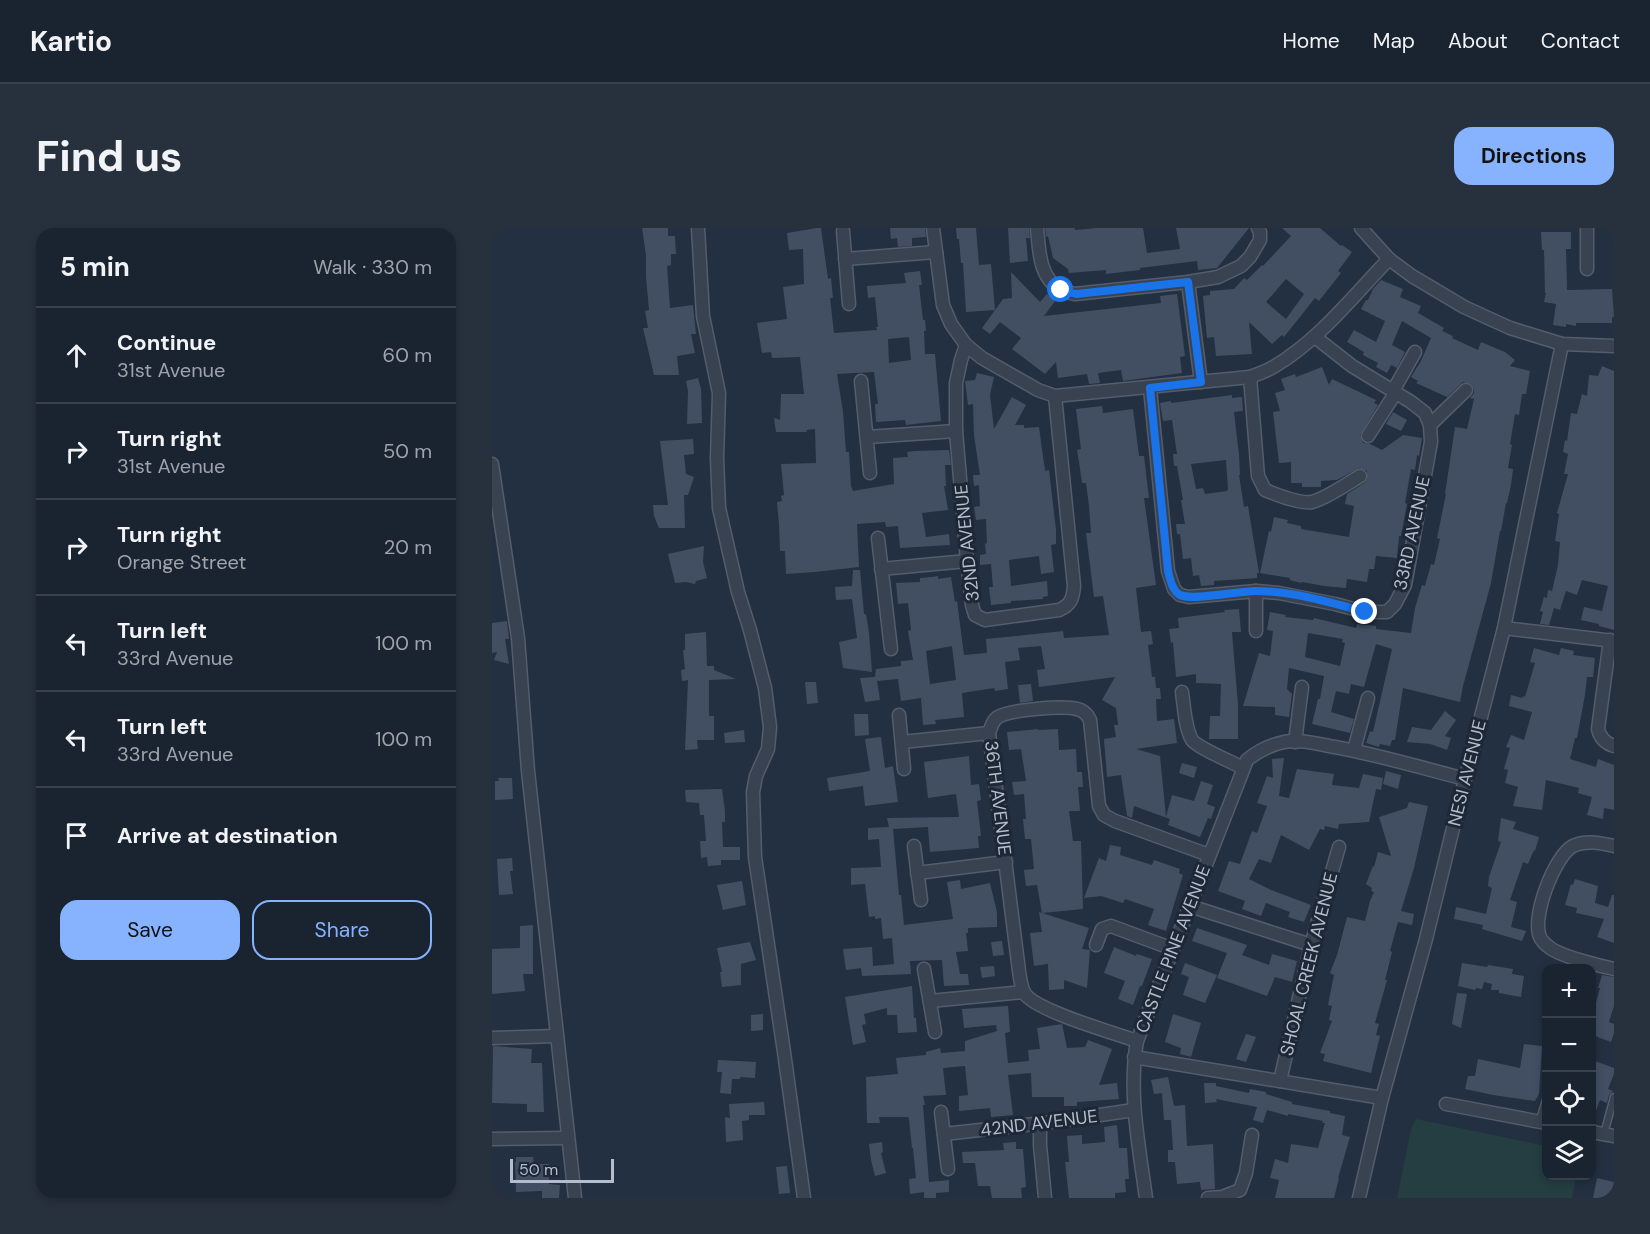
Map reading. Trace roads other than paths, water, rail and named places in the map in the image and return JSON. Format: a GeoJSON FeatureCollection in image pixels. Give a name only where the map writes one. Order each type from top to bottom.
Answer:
{"type":"FeatureCollection","features":[{"type":"Feature","properties":{"kind":"street"},"geometry":{"type":"LineString","coordinates":[[698,228],[703,316],[719,393],[717,458],[719,508],[738,592],[765,688],[770,727],[768,749],[756,776],[753,792],[755,857],[804,1198]]}},
{"type":"Feature","properties":{"kind":"street"},"geometry":{"type":"LineString","coordinates":[[933,228],[943,305],[951,324],[966,345],[999,369],[1038,390],[1055,396],[1250,377],[1273,368],[1315,337],[1389,259]]}},
{"type":"Feature","properties":{"kind":"street"},"geometry":{"type":"LineString","coordinates":[[1037,228],[1041,262],[1047,278],[1061,290],[1076,294],[1218,277],[1241,266],[1250,257],[1260,240],[1258,228]]}},
{"type":"Feature","properties":{"kind":"street"},"geometry":{"type":"LineString","coordinates":[[1361,228],[1389,259],[1412,276],[1464,307],[1510,328],[1562,344],[1614,346]]}},
{"type":"Feature","properties":{"kind":"street"},"geometry":{"type":"LineString","coordinates":[[1587,228],[1587,269]]}},
{"type":"Feature","properties":{"kind":"street"},"geometry":{"type":"LineString","coordinates":[[843,231],[849,304]]}},
{"type":"Feature","properties":{"kind":"street"},"geometry":{"type":"LineString","coordinates":[[845,259],[936,252]]}},
{"type":"Feature","properties":{"kind":"street"},"geometry":{"type":"LineString","coordinates":[[1188,282],[1201,382]]}},
{"type":"Feature","properties":{"kind":"street"},"geometry":{"type":"LineString","coordinates":[[1315,337],[1352,366],[1425,413],[1430,425],[1466,390]]}},
{"type":"Feature","properties":{"kind":"street","name":"NESI AVENUE"},"geometry":{"type":"LineString","coordinates":[[1359,1198],[1382,1098],[1426,939],[1504,627],[1562,344]]}},
{"type":"Feature","properties":{"kind":"street","name":"32ND AVENUE"},"geometry":{"type":"LineString","coordinates":[[966,345],[956,382],[956,431],[972,605],[975,615],[985,620],[1059,610],[1067,606],[1073,596],[1074,586],[1055,396]]}},
{"type":"Feature","properties":{"kind":"street"},"geometry":{"type":"LineString","coordinates":[[1368,436],[1415,352]]}},
{"type":"Feature","properties":{"kind":"street"},"geometry":{"type":"LineString","coordinates":[[1250,377],[1258,476],[1265,490],[1282,497],[1310,502],[1321,499],[1360,476]]}},
{"type":"Feature","properties":{"kind":"street"},"geometry":{"type":"LineString","coordinates":[[861,381],[870,473]]}},
{"type":"Feature","properties":{"kind":"street","name":"33RD AVENUE"},"geometry":{"type":"LineString","coordinates":[[1150,388],[1168,571],[1174,589],[1180,595],[1189,597],[1256,591],[1279,593],[1365,612],[1387,612],[1395,604],[1405,585],[1431,442],[1430,425]]}},
{"type":"Feature","properties":{"kind":"street"},"geometry":{"type":"LineString","coordinates":[[867,437],[956,431]]}},
{"type":"Feature","properties":{"kind":"street"},"geometry":{"type":"LineString","coordinates":[[492,464],[518,638],[528,771],[575,1198]]}},
{"type":"Feature","properties":{"kind":"street"},"geometry":{"type":"LineString","coordinates":[[878,538],[891,649]]}},
{"type":"Feature","properties":{"kind":"street"},"geometry":{"type":"LineString","coordinates":[[881,569],[967,561]]}},
{"type":"Feature","properties":{"kind":"street"},"geometry":{"type":"LineString","coordinates":[[1256,591],[1256,632]]}},
{"type":"Feature","properties":{"kind":"street"},"geometry":{"type":"LineString","coordinates":[[1504,627],[1612,641],[1598,729],[1601,738],[1614,746]]}},
{"type":"Feature","properties":{"kind":"street"},"geometry":{"type":"LineString","coordinates":[[1295,742],[1302,687]]}},
{"type":"Feature","properties":{"kind":"street"},"geometry":{"type":"LineString","coordinates":[[1182,692],[1186,722],[1193,740],[1243,768]]}},
{"type":"Feature","properties":{"kind":"street"},"geometry":{"type":"LineString","coordinates":[[1354,750],[1368,698]]}},
{"type":"Feature","properties":{"kind":"street","name":"36TH AVENUE"},"geometry":{"type":"LineString","coordinates":[[1023,992],[990,733],[991,725],[996,718],[1008,713],[1064,706],[1079,709],[1087,714],[1090,720],[1100,806],[1104,815],[1209,855]]}},
{"type":"Feature","properties":{"kind":"street"},"geometry":{"type":"LineString","coordinates":[[899,715],[904,769]]}},
{"type":"Feature","properties":{"kind":"street"},"geometry":{"type":"LineString","coordinates":[[902,742],[990,733]]}},
{"type":"Feature","properties":{"kind":"street","name":"CASTLE PINE AVENUE"},"geometry":{"type":"LineString","coordinates":[[1146,1198],[1134,1110],[1134,1057],[1137,1041],[1247,759],[1259,751],[1286,742],[1305,741],[1354,750],[1465,779]]}},
{"type":"Feature","properties":{"kind":"street"},"geometry":{"type":"LineString","coordinates":[[1585,964],[1550,949],[1540,937],[1537,916],[1543,895],[1563,854],[1579,844],[1599,842],[1614,846]]}},
{"type":"Feature","properties":{"kind":"street"},"geometry":{"type":"LineString","coordinates":[[914,846],[921,900]]}},
{"type":"Feature","properties":{"kind":"street","name":"SHOAL CREEK AVENUE"},"geometry":{"type":"LineString","coordinates":[[1280,1082],[1311,945],[1340,847]]}},
{"type":"Feature","properties":{"kind":"street"},"geometry":{"type":"LineString","coordinates":[[917,873],[1006,862]]}},
{"type":"Feature","properties":{"kind":"street"},"geometry":{"type":"LineString","coordinates":[[1190,906],[1311,945]]}},
{"type":"Feature","properties":{"kind":"street"},"geometry":{"type":"LineString","coordinates":[[1096,945],[1102,929],[1111,926],[1173,949]]}},
{"type":"Feature","properties":{"kind":"street"},"geometry":{"type":"LineString","coordinates":[[1596,967],[1614,969]]}},
{"type":"Feature","properties":{"kind":"street"},"geometry":{"type":"LineString","coordinates":[[924,969],[934,1032]]}},
{"type":"Feature","properties":{"kind":"street"},"geometry":{"type":"LineString","coordinates":[[930,1001],[1023,992],[1048,1010],[1137,1041]]}},
{"type":"Feature","properties":{"kind":"street"},"geometry":{"type":"LineString","coordinates":[[492,1038],[558,1036]]}},
{"type":"Feature","properties":{"kind":"street"},"geometry":{"type":"LineString","coordinates":[[1134,1057],[1382,1098]]}},
{"type":"Feature","properties":{"kind":"street"},"geometry":{"type":"LineString","coordinates":[[1446,1104],[1542,1123]]}},
{"type":"Feature","properties":{"kind":"street","name":"42ND AVENUE"},"geometry":{"type":"LineString","coordinates":[[944,1134],[1134,1110]]}},
{"type":"Feature","properties":{"kind":"street"},"geometry":{"type":"LineString","coordinates":[[941,1112],[948,1169]]}},
{"type":"Feature","properties":{"kind":"street"},"geometry":{"type":"LineString","coordinates":[[1040,1123],[1045,1198]]}},
{"type":"Feature","properties":{"kind":"street"},"geometry":{"type":"LineString","coordinates":[[1208,1198],[1222,1197],[1240,1190],[1246,1173],[1252,1135]]}},
{"type":"Feature","properties":{"kind":"street"},"geometry":{"type":"LineString","coordinates":[[492,1139],[567,1138]]}},
{"type":"Feature","properties":{"kind":"lane"},"geometry":{"type":"LineString","coordinates":[[1603,1134],[1614,1097]]}}]}
